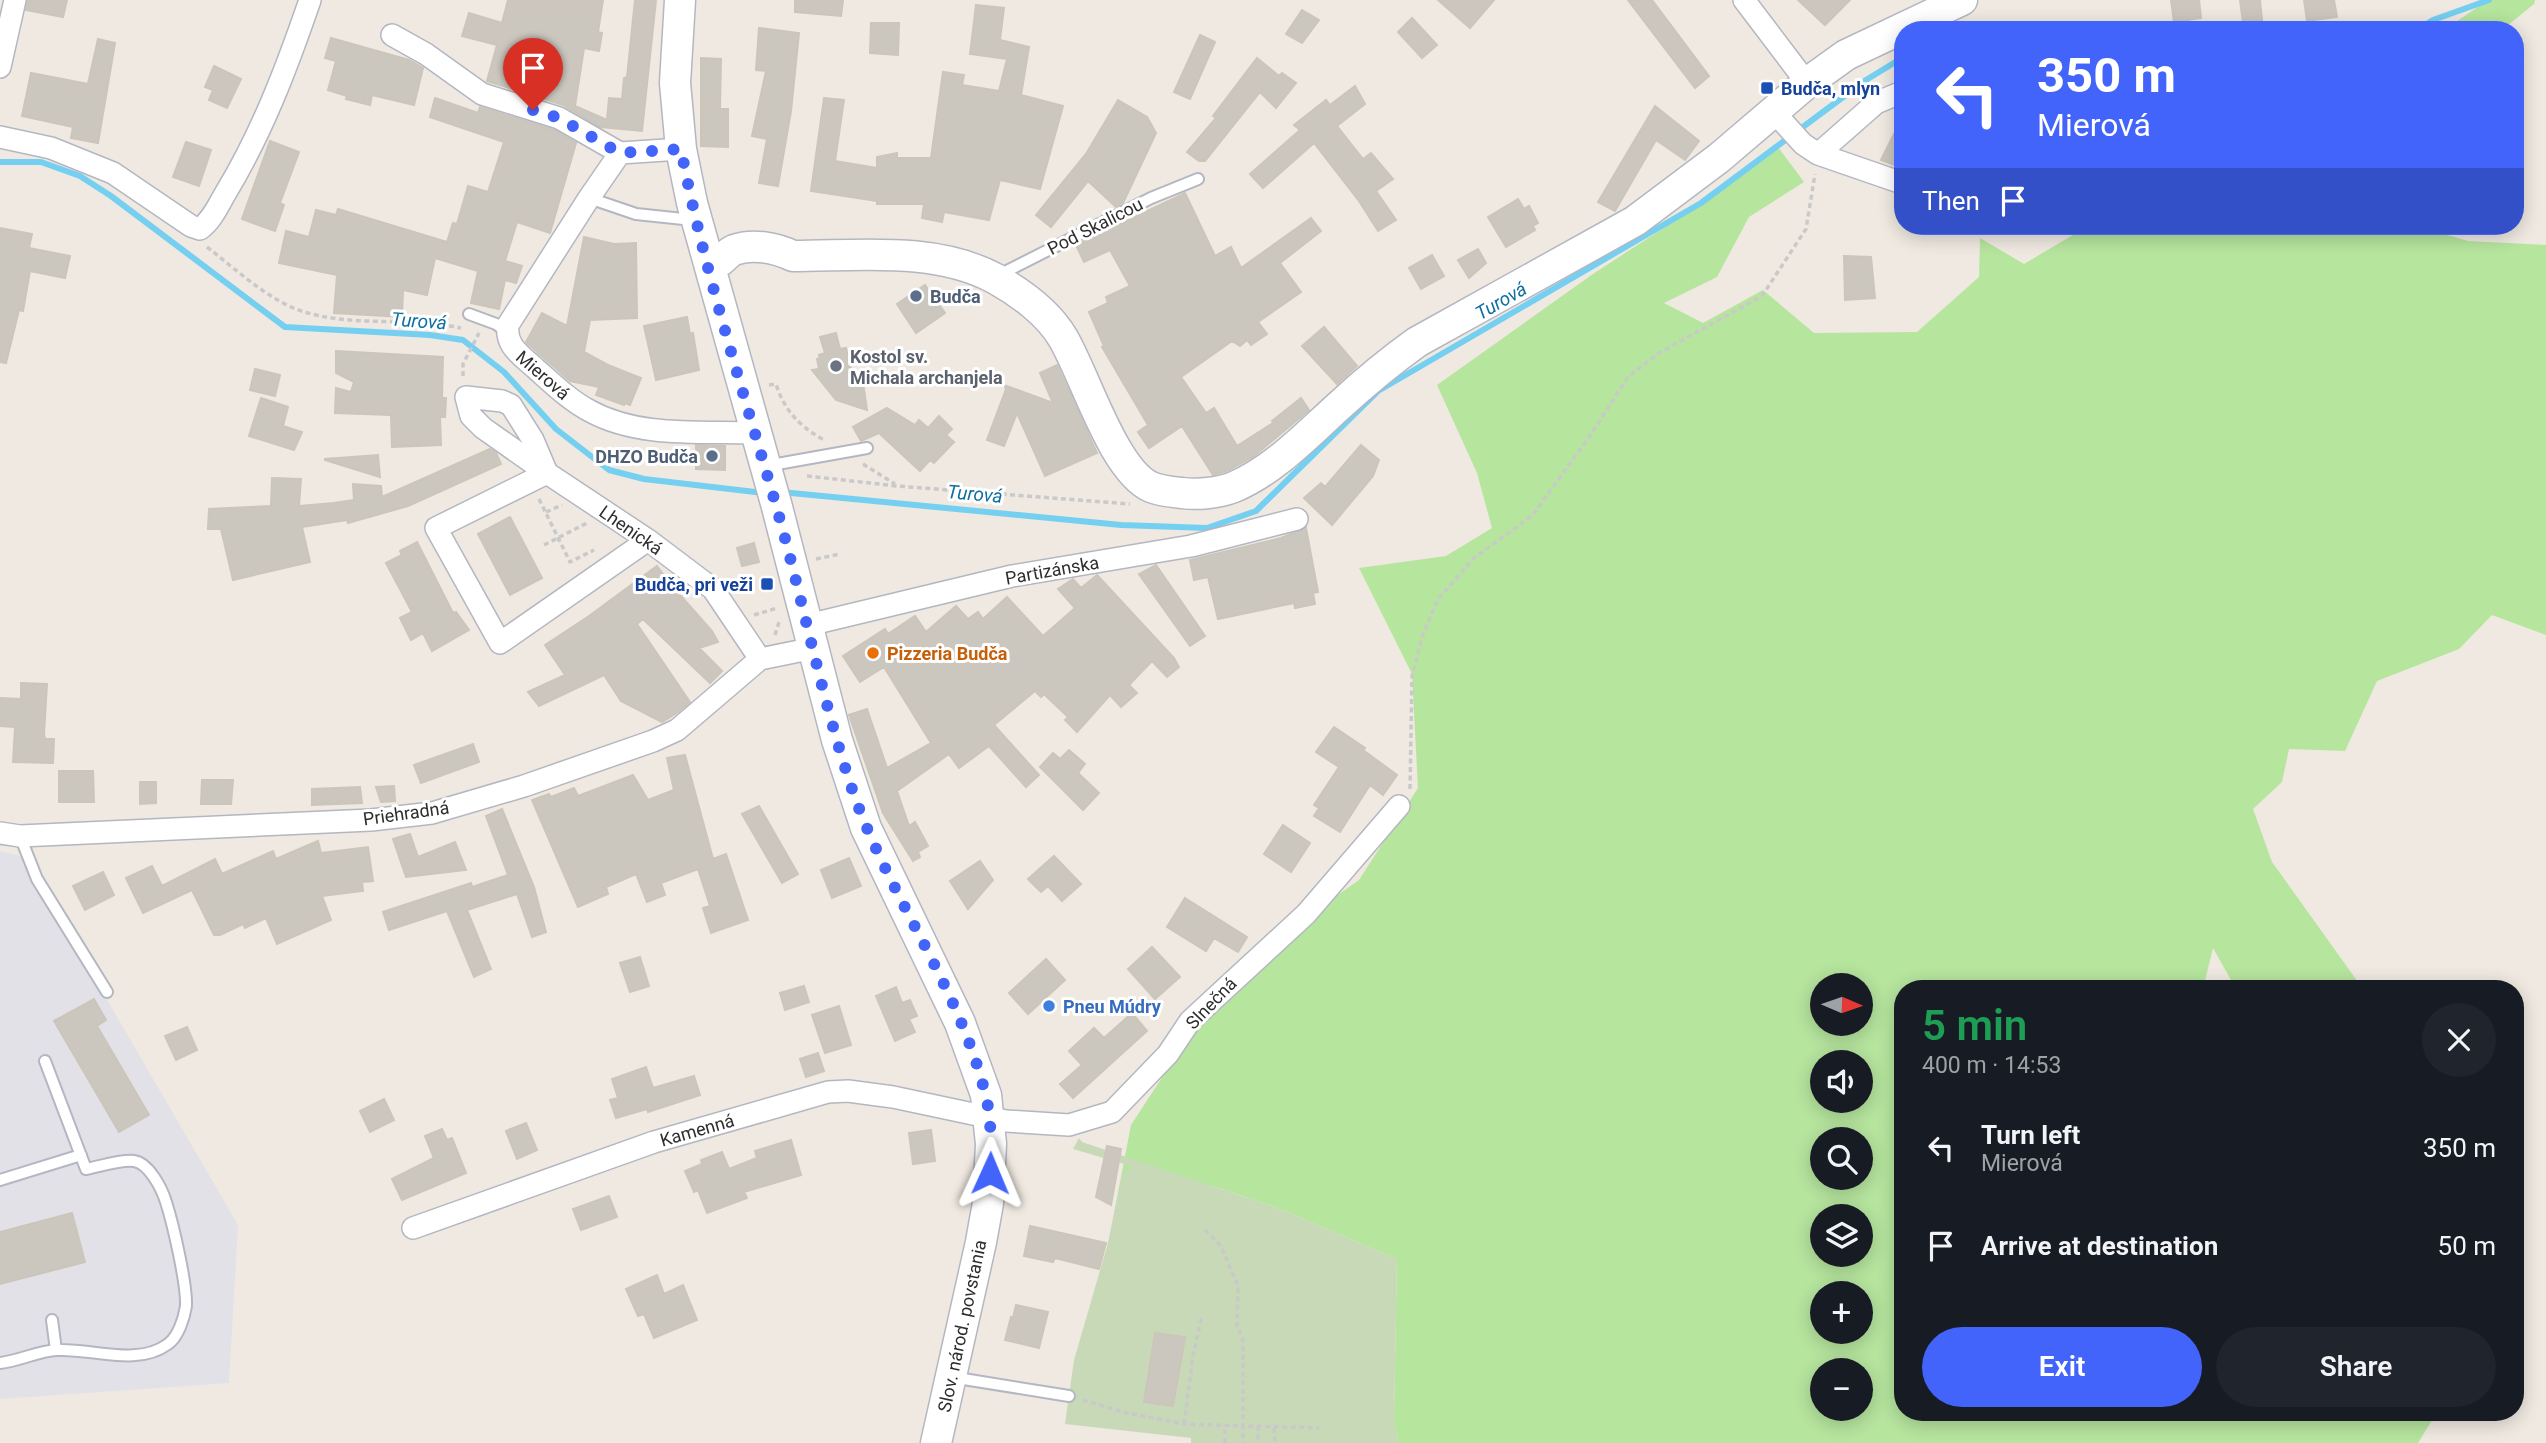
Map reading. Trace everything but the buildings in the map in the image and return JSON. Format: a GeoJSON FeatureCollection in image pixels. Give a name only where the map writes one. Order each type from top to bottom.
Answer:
{"type":"FeatureCollection","features":[{"type":"Feature","properties":{"kind":"street"},"geometry":{"type":"LineString","coordinates":[[0,67],[15,0]]}},
{"type":"Feature","properties":{"kind":"street"},"geometry":{"type":"LineString","coordinates":[[0,136],[51,148],[113,173],[191,226],[200,229],[207,223],[232,182],[266,116],[310,0]]}},
{"type":"Feature","properties":{"kind":"street","name":"Slov. národ. povstania"},"geometry":{"type":"LineString","coordinates":[[680,0],[676,83],[681,149],[695,220],[714,263],[755,433],[776,473],[777,507],[837,740],[866,828],[960,1023],[978,1069],[989,1117],[991,1144],[988,1203],[936,1443]]}},
{"type":"Feature","properties":{"kind":"street"},"geometry":{"type":"LineString","coordinates":[[1744,0],[1807,83]]}},
{"type":"Feature","properties":{"kind":"street"},"geometry":{"type":"LineString","coordinates":[[1918,21],[1962,0]]}},
{"type":"Feature","properties":{"kind":"street"},"geometry":{"type":"LineString","coordinates":[[714,263],[733,250],[758,247],[777,249],[793,256],[931,258],[994,278],[1031,303],[1062,336],[1122,458],[1136,477],[1151,487],[1170,491],[1188,494],[1219,492],[1235,487],[1268,468],[1383,366],[1417,342],[1635,221],[1779,118],[1807,83],[1846,55],[1894,32]]}},
{"type":"Feature","properties":{"kind":"street"},"geometry":{"type":"LineString","coordinates":[[392,35],[425,54],[482,94],[559,118],[620,153],[681,149]]}},
{"type":"Feature","properties":{"kind":"street"},"geometry":{"type":"LineString","coordinates":[[1810,149],[1876,103],[1894,95]]}},
{"type":"Feature","properties":{"kind":"street"},"geometry":{"type":"LineString","coordinates":[[1779,118],[1810,149],[1894,180]]}},
{"type":"Feature","properties":{"kind":"street","name":"Mierová"},"geometry":{"type":"LineString","coordinates":[[620,153],[508,325],[507,332],[512,347],[569,398],[592,412],[622,424],[650,430],[755,433]]}},
{"type":"Feature","properties":{"kind":"street"},"geometry":{"type":"LineString","coordinates":[[538,477],[436,528],[500,643],[648,540]]}},
{"type":"Feature","properties":{"kind":"street","name":"Lhenická"},"geometry":{"type":"LineString","coordinates":[[538,477],[648,540],[713,589],[760,659]]}},
{"type":"Feature","properties":{"kind":"street","name":"Partizánska"},"geometry":{"type":"LineString","coordinates":[[811,636],[1012,576],[1191,546],[1297,519]]}},
{"type":"Feature","properties":{"kind":"street","name":"Priehradná"},"geometry":{"type":"LineString","coordinates":[[10,835],[371,820],[432,813],[524,786],[677,730],[760,659],[811,636]]}},
{"type":"Feature","properties":{"kind":"street","name":"Slnečná"},"geometry":{"type":"LineString","coordinates":[[989,1117],[1006,1121],[1069,1125],[1112,1112],[1168,1054],[1190,1021],[1306,914],[1399,806]]}},
{"type":"Feature","properties":{"kind":"street","name":"Kamenná"},"geometry":{"type":"LineString","coordinates":[[413,1228],[654,1142],[828,1092],[848,1091],[893,1097],[989,1117]]}},
{"type":"Feature","properties":{"kind":"lane","name":"Pod Skalicou"},"geometry":{"type":"LineString","coordinates":[[994,278],[1151,198],[1198,179]]}},
{"type":"Feature","properties":{"kind":"lane"},"geometry":{"type":"LineString","coordinates":[[589,198],[636,214],[695,220]]}},
{"type":"Feature","properties":{"kind":"lane"},"geometry":{"type":"LineString","coordinates":[[469,314],[496,324],[507,332]]}},
{"type":"Feature","properties":{"kind":"lane"},"geometry":{"type":"LineString","coordinates":[[776,473],[844,452],[867,448]]}},
{"type":"Feature","properties":{"kind":"lane"},"geometry":{"type":"LineString","coordinates":[[10,835],[107,992]]}},
{"type":"Feature","properties":{"kind":"lane"},"geometry":{"type":"LineString","coordinates":[[0,1363],[56,1350],[127,1357],[151,1351],[168,1344],[179,1329],[186,1309],[186,1290],[166,1200],[155,1180],[144,1166],[134,1161],[86,1169],[45,1061]]}},
{"type":"Feature","properties":{"kind":"lane"},"geometry":{"type":"LineString","coordinates":[[0,1180],[81,1155]]}},
{"type":"Feature","properties":{"kind":"lane"},"geometry":{"type":"LineString","coordinates":[[52,1320],[56,1350]]}},
{"type":"Feature","properties":{"kind":"lane"},"geometry":{"type":"LineString","coordinates":[[951,1377],[1069,1396]]}},
{"type":"Feature","properties":{"kind":"path"},"geometry":{"type":"LineString","coordinates":[[1399,806],[1410,789],[1412,676],[1423,634],[1438,599],[1474,558],[1532,516],[1629,377],[1659,353],[1762,296],[1806,229],[1810,149]]}},
{"type":"Feature","properties":{"kind":"path"},"geometry":{"type":"LineString","coordinates":[[200,229],[205,245],[276,300],[301,310],[332,318],[421,323],[462,329]]}},
{"type":"Feature","properties":{"kind":"path"},"geometry":{"type":"LineString","coordinates":[[463,364],[486,320]]}},
{"type":"Feature","properties":{"kind":"path"},"geometry":{"type":"LineString","coordinates":[[473,331],[479,333]]}},
{"type":"Feature","properties":{"kind":"path"},"geometry":{"type":"LineString","coordinates":[[744,391],[776,384],[780,399],[796,421],[809,432],[897,486]]}},
{"type":"Feature","properties":{"kind":"path"},"geometry":{"type":"LineString","coordinates":[[776,473],[897,486],[1142,505]]}},
{"type":"Feature","properties":{"kind":"path"},"geometry":{"type":"LineString","coordinates":[[538,477],[558,538],[570,562],[598,548]]}},
{"type":"Feature","properties":{"kind":"path"},"geometry":{"type":"LineString","coordinates":[[544,545],[596,519]]}},
{"type":"Feature","properties":{"kind":"path"},"geometry":{"type":"LineString","coordinates":[[816,559],[840,554]]}},
{"type":"Feature","properties":{"kind":"path"},"geometry":{"type":"LineString","coordinates":[[1205,1230],[1221,1246],[1237,1286],[1237,1326],[1243,1341],[1243,1443]]}},
{"type":"Feature","properties":{"kind":"path"},"geometry":{"type":"LineString","coordinates":[[1184,1424],[1193,1356],[1202,1315]]}},
{"type":"Feature","properties":{"kind":"path"},"geometry":{"type":"LineString","coordinates":[[1069,1396],[1127,1413],[1184,1424],[1319,1429]]}},
{"type":"Feature","properties":{"kind":"path"},"geometry":{"type":"LineString","coordinates":[[1225,1425],[1225,1443]]}},
{"type":"Feature","properties":{"kind":"path"},"geometry":{"type":"LineString","coordinates":[[1258,1426],[1258,1443]]}},
{"type":"Feature","properties":{"kind":"path"},"geometry":{"type":"LineString","coordinates":[[1274,1427],[1275,1443]]}},
{"type":"Feature","properties":{"kind":"shaded area"},"geometry":{"type":"Polygon","coordinates":[[[0,851],[24,857],[238,1225],[229,1383],[0,1399],[0,851]]]}},
{"type":"Feature","properties":{"kind":"green space"},"geometry":{"type":"Polygon","coordinates":[[[2488,0],[2535,0],[2534,4],[2513,21],[2457,21],[2488,0]]]}},
{"type":"Feature","properties":{"kind":"green space"},"geometry":{"type":"Polygon","coordinates":[[[1778,147],[1804,182],[1749,217],[1717,277],[1664,303],[1703,323],[1763,290],[1814,333],[1917,332],[1979,277],[1980,238],[2024,264],[2073,235],[2448,235],[2468,241],[2546,245],[2546,635],[2492,615],[2459,649],[2377,681],[2345,751],[2289,749],[2282,782],[2253,809],[2272,862],[2357,980],[2231,980],[2213,948],[2205,980],[1894,980],[1894,1421],[2431,1421],[2418,1443],[1398,1443],[1394,1419],[1397,1259],[1278,1208],[1213,1186],[1088,1349],[1131,1125],[1233,969],[1359,880],[1418,788],[1412,674],[1359,568],[1446,556],[1492,528],[1477,473],[1437,385],[1593,274],[1728,186],[1778,147]]]}},
{"type":"Feature","properties":{"kind":"green space"},"geometry":{"type":"Polygon","coordinates":[[[1079,1138],[1082,1142],[1278,1208],[1397,1259],[1394,1418],[1398,1443],[1191,1443],[1191,1438],[1065,1424],[1074,1360],[1108,1243],[1122,1175],[1131,1166],[1073,1149],[1079,1138]]]}},
{"type":"Feature","properties":{"kind":"waterway","name":"Turová"},"geometry":{"type":"LineString","coordinates":[[2431,21],[2489,0]]}},
{"type":"Feature","properties":{"kind":"waterway","name":"Turová"},"geometry":{"type":"LineString","coordinates":[[781,492],[1121,525],[1207,528],[1256,511],[1378,391],[1701,203],[1866,80],[1894,63]]}},
{"type":"Feature","properties":{"kind":"waterway","name":"Turová"},"geometry":{"type":"LineString","coordinates":[[0,162],[41,162],[80,176],[111,196],[285,327],[430,335],[463,340],[504,372],[556,429],[609,470],[644,479],[764,493]]}},
{"type":"Feature","properties":{"kind":"place","name":"Budča, mlyn"},"geometry":{"type":"Point","coordinates":[1767,88]}},
{"type":"Feature","properties":{"kind":"place","name":"Budča"},"geometry":{"type":"Point","coordinates":[916,296]}},
{"type":"Feature","properties":{"kind":"place","name":"Kostol sv. Michala archanjela"},"geometry":{"type":"Point","coordinates":[836,366]}},
{"type":"Feature","properties":{"kind":"place","name":"DHZO Budča"},"geometry":{"type":"Point","coordinates":[712,456]}},
{"type":"Feature","properties":{"kind":"place","name":"Budča, pri veži"},"geometry":{"type":"Point","coordinates":[767,584]}},
{"type":"Feature","properties":{"kind":"place","name":"Pizzeria Budča"},"geometry":{"type":"Point","coordinates":[873,653]}},
{"type":"Feature","properties":{"kind":"place","name":"Pneu Múdry"},"geometry":{"type":"Point","coordinates":[1049,1006]}},
{"type":"Feature","properties":{"kind":"route"},"geometry":{"type":"LineString","coordinates":[[533,110],[559,118],[620,153],[681,149],[695,220],[777,507],[837,740],[866,828],[935,967],[978,1069],[989,1117],[990,1173]]}}]}
